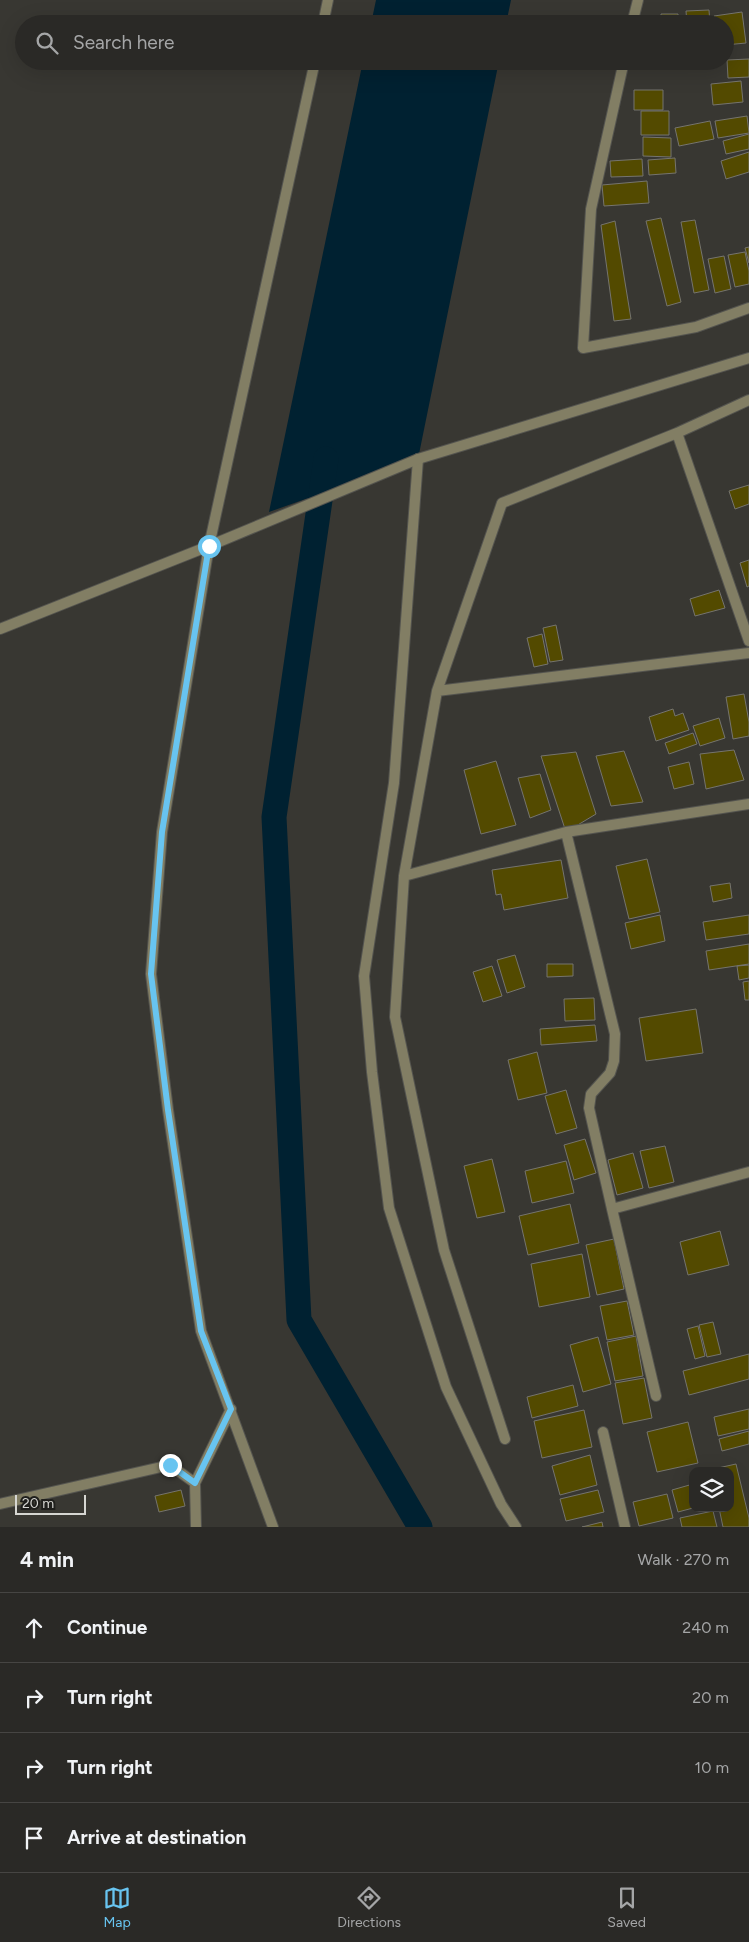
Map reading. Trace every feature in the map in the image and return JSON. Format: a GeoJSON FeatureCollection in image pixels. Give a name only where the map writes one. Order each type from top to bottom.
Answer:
{"type":"FeatureCollection","features":[{"type":"Feature","properties":{"kind":"street"},"geometry":{"type":"LineString","coordinates":[[325,15],[328,0]]}},
{"type":"Feature","properties":{"kind":"street"},"geometry":{"type":"LineString","coordinates":[[634,15],[638,0]]}},
{"type":"Feature","properties":{"kind":"street"},"geometry":{"type":"LineString","coordinates":[[274,1527],[201,1331],[168,1110],[151,974],[162,832],[209,546],[313,70]]}},
{"type":"Feature","properties":{"kind":"street"},"geometry":{"type":"LineString","coordinates":[[622,70],[591,210],[582,348],[696,327],[749,308]]}},
{"type":"Feature","properties":{"kind":"street"},"geometry":{"type":"LineString","coordinates":[[0,629],[239,534],[418,459],[749,358]]}},
{"type":"Feature","properties":{"kind":"street"},"geometry":{"type":"LineString","coordinates":[[505,1439],[444,1250],[395,1016],[404,876],[437,690],[502,503],[677,433],[749,400]]}},
{"type":"Feature","properties":{"kind":"street"},"geometry":{"type":"LineString","coordinates":[[677,433],[749,641]]}},
{"type":"Feature","properties":{"kind":"street"},"geometry":{"type":"LineString","coordinates":[[418,459],[394,783],[364,976],[372,1072],[389,1208],[446,1387],[501,1504],[516,1527]]}},
{"type":"Feature","properties":{"kind":"street"},"geometry":{"type":"LineString","coordinates":[[437,690],[749,653]]}},
{"type":"Feature","properties":{"kind":"street"},"geometry":{"type":"LineString","coordinates":[[404,876],[566,832],[749,804]]}},
{"type":"Feature","properties":{"kind":"street"},"geometry":{"type":"LineString","coordinates":[[566,832],[615,1034],[614,1061],[610,1073],[591,1094],[588,1108],[656,1396]]}},
{"type":"Feature","properties":{"kind":"street"},"geometry":{"type":"LineString","coordinates":[[612,1209],[749,1172]]}},
{"type":"Feature","properties":{"kind":"street"},"geometry":{"type":"LineString","coordinates":[[196,1527],[195,1483],[231,1409]]}},
{"type":"Feature","properties":{"kind":"street"},"geometry":{"type":"LineString","coordinates":[[603,1432],[625,1527]]}},
{"type":"Feature","properties":{"kind":"street"},"geometry":{"type":"LineString","coordinates":[[0,1504],[170,1465],[195,1483]]}},
{"type":"Feature","properties":{"kind":"water"},"geometry":{"type":"Polygon","coordinates":[[[376,0],[511,0],[508,15],[373,15],[376,0]]]}},
{"type":"Feature","properties":{"kind":"water"},"geometry":{"type":"Polygon","coordinates":[[[361,70],[497,70],[418,459],[269,512],[361,70]]]}},
{"type":"Feature","properties":{"kind":"building"},"geometry":{"type":"Polygon","coordinates":[[[709,10],[709,15],[686,15],[686,11],[709,10]]]}},
{"type":"Feature","properties":{"kind":"building"},"geometry":{"type":"Polygon","coordinates":[[[742,12],[746,43],[734,44],[734,15],[721,15],[742,12]]]}},
{"type":"Feature","properties":{"kind":"building"},"geometry":{"type":"Polygon","coordinates":[[[661,14],[678,14],[678,15],[661,14]]]}},
{"type":"Feature","properties":{"kind":"building"},"geometry":{"type":"Polygon","coordinates":[[[749,59],[749,77],[728,78],[728,70],[734,70],[734,60],[749,59]]]}},
{"type":"Feature","properties":{"kind":"building"},"geometry":{"type":"Polygon","coordinates":[[[741,81],[743,102],[713,105],[711,84],[741,81]]]}},
{"type":"Feature","properties":{"kind":"building"},"geometry":{"type":"Polygon","coordinates":[[[634,90],[663,90],[663,110],[634,110],[634,90]]]}},
{"type":"Feature","properties":{"kind":"building"},"geometry":{"type":"Polygon","coordinates":[[[641,111],[669,111],[669,135],[641,135],[641,111]]]}},
{"type":"Feature","properties":{"kind":"building"},"geometry":{"type":"Polygon","coordinates":[[[747,116],[749,133],[718,138],[715,121],[747,116]]]}},
{"type":"Feature","properties":{"kind":"building"},"geometry":{"type":"Polygon","coordinates":[[[710,121],[714,139],[679,146],[675,128],[710,121]]]}},
{"type":"Feature","properties":{"kind":"building"},"geometry":{"type":"Polygon","coordinates":[[[749,134],[749,149],[726,154],[723,141],[749,134]]]}},
{"type":"Feature","properties":{"kind":"building"},"geometry":{"type":"Polygon","coordinates":[[[643,137],[671,138],[671,157],[643,156],[643,137]]]}},
{"type":"Feature","properties":{"kind":"building"},"geometry":{"type":"Polygon","coordinates":[[[749,152],[749,172],[726,179],[721,161],[749,152]]]}},
{"type":"Feature","properties":{"kind":"building"},"geometry":{"type":"Polygon","coordinates":[[[675,158],[676,173],[649,175],[648,160],[675,158]]]}},
{"type":"Feature","properties":{"kind":"building"},"geometry":{"type":"Polygon","coordinates":[[[642,159],[643,176],[611,177],[610,161],[642,159]]]}},
{"type":"Feature","properties":{"kind":"building"},"geometry":{"type":"Polygon","coordinates":[[[647,181],[649,203],[604,206],[602,185],[647,181]]]}},
{"type":"Feature","properties":{"kind":"building"},"geometry":{"type":"Polygon","coordinates":[[[661,218],[681,302],[667,306],[646,221],[661,218]]]}},
{"type":"Feature","properties":{"kind":"building"},"geometry":{"type":"Polygon","coordinates":[[[695,220],[709,290],[694,293],[681,222],[695,220]]]}},
{"type":"Feature","properties":{"kind":"building"},"geometry":{"type":"Polygon","coordinates":[[[615,221],[631,319],[614,321],[601,225],[615,221]]]}},
{"type":"Feature","properties":{"kind":"building"},"geometry":{"type":"Polygon","coordinates":[[[749,247],[749,263],[745,248],[749,247]]]}},
{"type":"Feature","properties":{"kind":"building"},"geometry":{"type":"Polygon","coordinates":[[[745,252],[749,271],[749,284],[735,287],[728,255],[745,252]]]}},
{"type":"Feature","properties":{"kind":"building"},"geometry":{"type":"Polygon","coordinates":[[[724,256],[731,289],[715,293],[708,259],[724,256]]]}},
{"type":"Feature","properties":{"kind":"building"},"geometry":{"type":"Polygon","coordinates":[[[749,485],[749,504],[735,509],[729,491],[749,485]]]}},
{"type":"Feature","properties":{"kind":"building"},"geometry":{"type":"Polygon","coordinates":[[[749,560],[749,586],[747,587],[740,563],[749,560]]]}},
{"type":"Feature","properties":{"kind":"building"},"geometry":{"type":"Polygon","coordinates":[[[719,590],[725,608],[695,616],[690,599],[719,590]]]}},
{"type":"Feature","properties":{"kind":"building"},"geometry":{"type":"Polygon","coordinates":[[[556,625],[563,660],[550,662],[543,628],[556,625]]]}},
{"type":"Feature","properties":{"kind":"building"},"geometry":{"type":"Polygon","coordinates":[[[542,634],[548,664],[534,667],[527,638],[542,634]]]}},
{"type":"Feature","properties":{"kind":"building"},"geometry":{"type":"Polygon","coordinates":[[[744,694],[749,722],[749,736],[733,739],[726,697],[744,694]]]}},
{"type":"Feature","properties":{"kind":"building"},"geometry":{"type":"Polygon","coordinates":[[[673,709],[675,716],[683,713],[689,730],[656,741],[649,717],[673,709]]]}},
{"type":"Feature","properties":{"kind":"building"},"geometry":{"type":"Polygon","coordinates":[[[719,718],[725,738],[700,746],[693,726],[719,718]]]}},
{"type":"Feature","properties":{"kind":"building"},"geometry":{"type":"Polygon","coordinates":[[[693,733],[697,744],[669,754],[665,743],[693,733]]]}},
{"type":"Feature","properties":{"kind":"building"},"geometry":{"type":"Polygon","coordinates":[[[734,750],[744,780],[706,789],[700,754],[734,750]]]}},
{"type":"Feature","properties":{"kind":"building"},"geometry":{"type":"Polygon","coordinates":[[[624,751],[643,802],[611,806],[596,756],[624,751]]]}},
{"type":"Feature","properties":{"kind":"building"},"geometry":{"type":"Polygon","coordinates":[[[576,752],[596,814],[566,832],[541,756],[576,752]]]}},
{"type":"Feature","properties":{"kind":"building"},"geometry":{"type":"Polygon","coordinates":[[[496,761],[516,825],[481,834],[464,770],[496,761]]]}},
{"type":"Feature","properties":{"kind":"building"},"geometry":{"type":"Polygon","coordinates":[[[689,762],[694,784],[674,789],[668,767],[689,762]]]}},
{"type":"Feature","properties":{"kind":"building"},"geometry":{"type":"Polygon","coordinates":[[[540,774],[551,810],[530,818],[518,778],[540,774]]]}},
{"type":"Feature","properties":{"kind":"building"},"geometry":{"type":"Polygon","coordinates":[[[647,859],[660,912],[629,919],[616,866],[647,859]]]}},
{"type":"Feature","properties":{"kind":"building"},"geometry":{"type":"Polygon","coordinates":[[[561,860],[568,898],[504,910],[501,894],[496,895],[492,870],[561,860]]]}},
{"type":"Feature","properties":{"kind":"building"},"geometry":{"type":"Polygon","coordinates":[[[730,883],[732,898],[713,902],[710,886],[730,883]]]}},
{"type":"Feature","properties":{"kind":"building"},"geometry":{"type":"Polygon","coordinates":[[[660,915],[665,941],[631,949],[625,923],[660,915]]]}},
{"type":"Feature","properties":{"kind":"building"},"geometry":{"type":"Polygon","coordinates":[[[749,915],[749,934],[706,940],[703,922],[749,915]]]}},
{"type":"Feature","properties":{"kind":"building"},"geometry":{"type":"Polygon","coordinates":[[[749,944],[749,964],[709,970],[706,951],[749,944]]]}},
{"type":"Feature","properties":{"kind":"building"},"geometry":{"type":"Polygon","coordinates":[[[515,955],[525,987],[507,993],[497,960],[515,955]]]}},
{"type":"Feature","properties":{"kind":"building"},"geometry":{"type":"Polygon","coordinates":[[[547,964],[573,964],[573,976],[547,977],[547,964]]]}},
{"type":"Feature","properties":{"kind":"building"},"geometry":{"type":"Polygon","coordinates":[[[749,965],[749,978],[739,980],[737,966],[749,965]]]}},
{"type":"Feature","properties":{"kind":"building"},"geometry":{"type":"Polygon","coordinates":[[[492,966],[502,996],[483,1002],[473,972],[492,966]]]}},
{"type":"Feature","properties":{"kind":"building"},"geometry":{"type":"Polygon","coordinates":[[[749,981],[749,1000],[745,1000],[743,982],[749,981]]]}},
{"type":"Feature","properties":{"kind":"building"},"geometry":{"type":"Polygon","coordinates":[[[594,998],[595,1020],[565,1021],[564,999],[594,998]]]}},
{"type":"Feature","properties":{"kind":"building"},"geometry":{"type":"Polygon","coordinates":[[[696,1009],[703,1053],[646,1061],[639,1018],[696,1009]]]}},
{"type":"Feature","properties":{"kind":"building"},"geometry":{"type":"Polygon","coordinates":[[[595,1025],[597,1041],[541,1045],[540,1029],[595,1025]]]}},
{"type":"Feature","properties":{"kind":"building"},"geometry":{"type":"Polygon","coordinates":[[[537,1052],[547,1093],[518,1100],[508,1060],[537,1052]]]}},
{"type":"Feature","properties":{"kind":"building"},"geometry":{"type":"Polygon","coordinates":[[[566,1090],[577,1128],[556,1134],[545,1096],[566,1090]]]}},
{"type":"Feature","properties":{"kind":"building"},"geometry":{"type":"Polygon","coordinates":[[[585,1139],[596,1173],[574,1180],[564,1145],[585,1139]]]}},
{"type":"Feature","properties":{"kind":"building"},"geometry":{"type":"Polygon","coordinates":[[[665,1146],[674,1182],[649,1188],[640,1151],[665,1146]]]}},
{"type":"Feature","properties":{"kind":"building"},"geometry":{"type":"Polygon","coordinates":[[[633,1153],[643,1188],[617,1195],[608,1160],[633,1153]]]}},
{"type":"Feature","properties":{"kind":"building"},"geometry":{"type":"Polygon","coordinates":[[[492,1159],[505,1212],[477,1218],[464,1166],[492,1159]]]}},
{"type":"Feature","properties":{"kind":"building"},"geometry":{"type":"Polygon","coordinates":[[[566,1161],[574,1193],[532,1203],[525,1171],[566,1161]]]}},
{"type":"Feature","properties":{"kind":"building"},"geometry":{"type":"Polygon","coordinates":[[[570,1204],[579,1243],[528,1255],[519,1216],[570,1204]]]}},
{"type":"Feature","properties":{"kind":"building"},"geometry":{"type":"Polygon","coordinates":[[[720,1231],[729,1265],[688,1275],[680,1242],[720,1231]]]}},
{"type":"Feature","properties":{"kind":"building"},"geometry":{"type":"Polygon","coordinates":[[[614,1239],[624,1289],[597,1295],[586,1245],[614,1239]]]}},
{"type":"Feature","properties":{"kind":"building"},"geometry":{"type":"Polygon","coordinates":[[[582,1254],[590,1297],[539,1307],[531,1264],[582,1254]]]}},
{"type":"Feature","properties":{"kind":"building"},"geometry":{"type":"Polygon","coordinates":[[[627,1301],[634,1335],[607,1340],[600,1306],[627,1301]]]}},
{"type":"Feature","properties":{"kind":"building"},"geometry":{"type":"Polygon","coordinates":[[[713,1322],[721,1354],[707,1357],[699,1325],[713,1322]]]}},
{"type":"Feature","properties":{"kind":"building"},"geometry":{"type":"Polygon","coordinates":[[[698,1326],[705,1356],[695,1359],[687,1329],[698,1326]]]}},
{"type":"Feature","properties":{"kind":"building"},"geometry":{"type":"Polygon","coordinates":[[[636,1336],[643,1376],[615,1381],[607,1342],[636,1336]]]}},
{"type":"Feature","properties":{"kind":"building"},"geometry":{"type":"Polygon","coordinates":[[[598,1337],[611,1384],[583,1392],[570,1345],[598,1337]]]}},
{"type":"Feature","properties":{"kind":"building"},"geometry":{"type":"Polygon","coordinates":[[[749,1354],[749,1379],[689,1395],[683,1371],[749,1354]]]}},
{"type":"Feature","properties":{"kind":"building"},"geometry":{"type":"Polygon","coordinates":[[[644,1378],[652,1418],[623,1424],[615,1383],[644,1378]]]}},
{"type":"Feature","properties":{"kind":"building"},"geometry":{"type":"Polygon","coordinates":[[[573,1385],[578,1406],[532,1418],[527,1397],[573,1385]]]}},
{"type":"Feature","properties":{"kind":"building"},"geometry":{"type":"Polygon","coordinates":[[[749,1409],[749,1429],[718,1436],[714,1417],[749,1409]]]}},
{"type":"Feature","properties":{"kind":"building"},"geometry":{"type":"Polygon","coordinates":[[[584,1410],[592,1447],[542,1458],[534,1421],[584,1410]]]}},
{"type":"Feature","properties":{"kind":"building"},"geometry":{"type":"Polygon","coordinates":[[[688,1422],[698,1463],[657,1472],[647,1432],[688,1422]]]}},
{"type":"Feature","properties":{"kind":"building"},"geometry":{"type":"Polygon","coordinates":[[[749,1431],[749,1444],[722,1451],[719,1439],[749,1431]]]}},
{"type":"Feature","properties":{"kind":"building"},"geometry":{"type":"Polygon","coordinates":[[[590,1455],[597,1485],[560,1495],[552,1466],[590,1455]]]}},
{"type":"Feature","properties":{"kind":"building"},"geometry":{"type":"Polygon","coordinates":[[[736,1464],[749,1518],[749,1527],[723,1527],[720,1512],[734,1512],[734,1467],[722,1467],[736,1464]]]}},
{"type":"Feature","properties":{"kind":"building"},"geometry":{"type":"Polygon","coordinates":[[[689,1485],[689,1509],[678,1512],[672,1490],[689,1485]]]}},
{"type":"Feature","properties":{"kind":"building"},"geometry":{"type":"Polygon","coordinates":[[[181,1490],[185,1506],[159,1512],[155,1496],[181,1490]]]}},
{"type":"Feature","properties":{"kind":"building"},"geometry":{"type":"Polygon","coordinates":[[[598,1490],[604,1512],[566,1521],[560,1499],[598,1490]]]}},
{"type":"Feature","properties":{"kind":"building"},"geometry":{"type":"Polygon","coordinates":[[[667,1494],[673,1518],[639,1526],[633,1502],[667,1494]]]}},
{"type":"Feature","properties":{"kind":"building"},"geometry":{"type":"Polygon","coordinates":[[[713,1512],[717,1527],[682,1527],[680,1518],[713,1512]]]}},
{"type":"Feature","properties":{"kind":"building"},"geometry":{"type":"Polygon","coordinates":[[[602,1522],[603,1527],[582,1527],[602,1522]]]}},
{"type":"Feature","properties":{"kind":"waterway"},"geometry":{"type":"LineString","coordinates":[[326,459],[274,817],[299,1320],[420,1527]]}},
{"type":"Feature","properties":{"kind":"route"},"geometry":{"type":"LineString","coordinates":[[170,1465],[195,1483],[231,1409],[201,1331],[168,1110],[151,974],[162,832],[209,546]]}}]}
